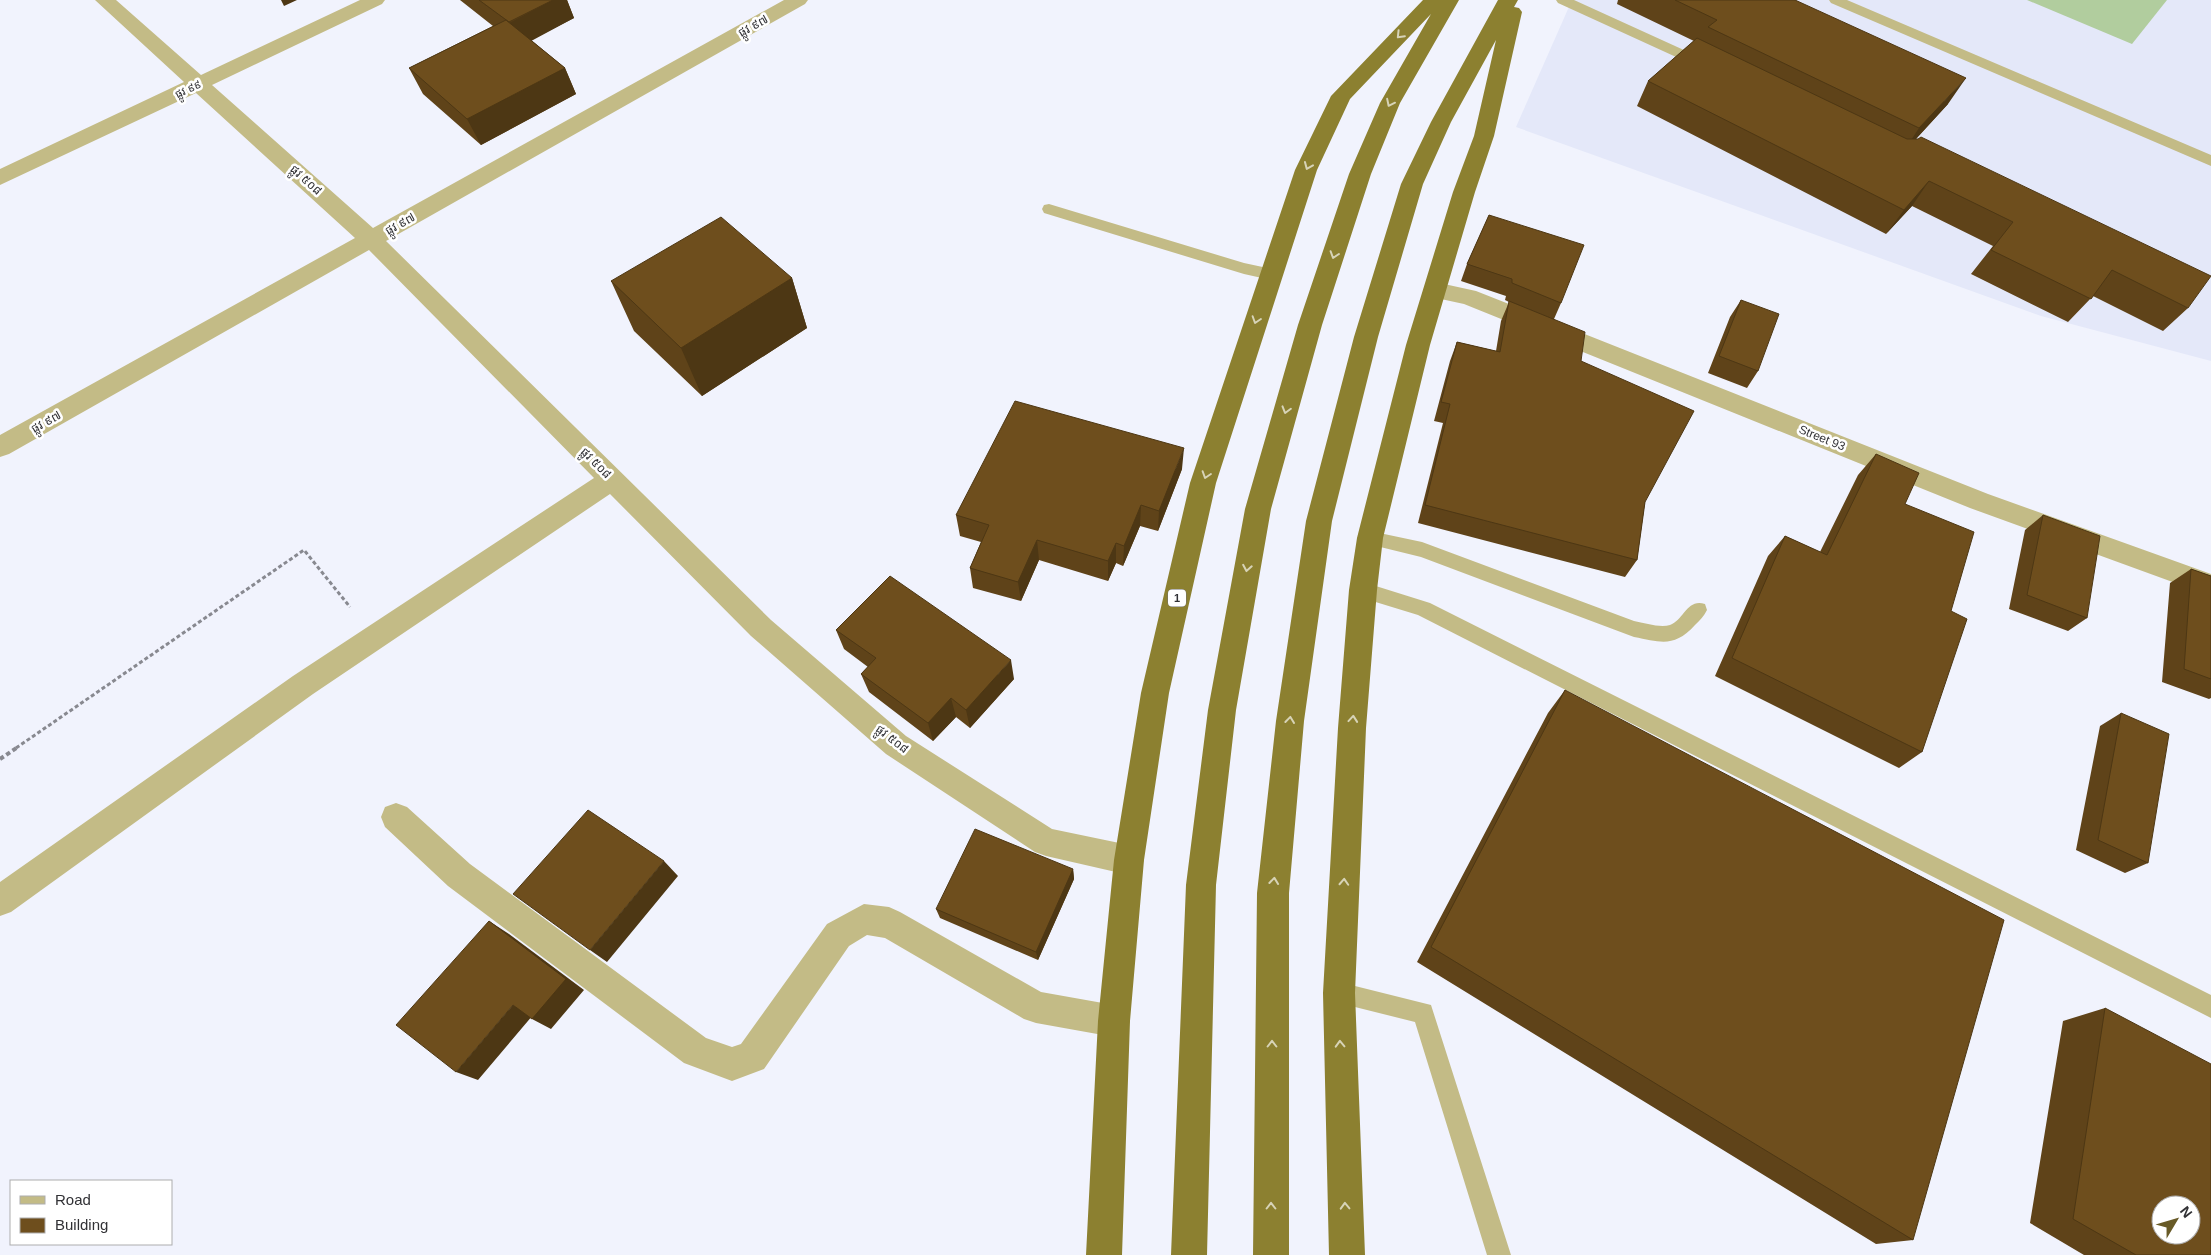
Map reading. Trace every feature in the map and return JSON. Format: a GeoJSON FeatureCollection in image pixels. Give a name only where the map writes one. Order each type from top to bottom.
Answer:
{"type":"FeatureCollection","features":[{"type":"Feature","properties":{"kind":"highway","name":"1"},"geometry":{"type":"LineString","coordinates":[[1104,1255],[1114,1021],[1129,860],[1155,693],[1203,483],[1306,170],[1341,96],[1434,0]]}},
{"type":"Feature","properties":{"kind":"highway"},"geometry":{"type":"LineString","coordinates":[[1189,1255],[1201,885],[1222,710],[1258,509],[1310,325],[1360,174],[1390,103],[1449,0]]}},
{"type":"Feature","properties":{"kind":"highway"},"geometry":{"type":"LineString","coordinates":[[1271,1255],[1273,893],[1290,721],[1319,521],[1366,337],[1412,184],[1441,122],[1508,0]]}},
{"type":"Feature","properties":{"kind":"highway"},"geometry":{"type":"LineString","coordinates":[[1347,1255],[1339,993],[1352,728],[1363,590],[1370,538],[1418,345],[1464,192],[1484,136],[1515,0]]}},
{"type":"Feature","properties":{"kind":"street","name":"ផ្លូវ ៥០៨"},"geometry":{"type":"LineString","coordinates":[[105,0],[372,240],[761,628],[896,745],[1046,842],[1129,860]]}},
{"type":"Feature","properties":{"kind":"street","name":"ផ្លូវ ៩៩"},"geometry":{"type":"LineString","coordinates":[[0,178],[375,0]]}},
{"type":"Feature","properties":{"kind":"street","name":"ផ្លូវ ៩៧"},"geometry":{"type":"LineString","coordinates":[[0,447],[798,0]]}},
{"type":"Feature","properties":{"kind":"street","name":"Street 93"},"geometry":{"type":"LineString","coordinates":[[1434,290],[1468,297],[1970,497],[2211,585]]}},
{"type":"Feature","properties":{"kind":"street"},"geometry":{"type":"LineString","coordinates":[[0,901],[288,696],[612,478]]}},
{"type":"Feature","properties":{"kind":"street"},"geometry":{"type":"LineString","coordinates":[[396,816],[459,875],[696,1051],[732,1064],[752,1057],[838,935],[864,919],[889,923],[1036,1007],[1114,1021]]}},
{"type":"Feature","properties":{"kind":"lane"},"geometry":{"type":"LineString","coordinates":[[1563,0],[1718,72]]}},
{"type":"Feature","properties":{"kind":"lane"},"geometry":{"type":"LineString","coordinates":[[1836,0],[2211,161]]}},
{"type":"Feature","properties":{"kind":"lane"},"geometry":{"type":"LineString","coordinates":[[1049,209],[1244,268],[1271,274]]}},
{"type":"Feature","properties":{"kind":"lane"},"geometry":{"type":"LineString","coordinates":[[1370,538],[1422,550],[1634,628],[1665,634],[1678,631],[1698,610]]}},
{"type":"Feature","properties":{"kind":"lane"},"geometry":{"type":"LineString","coordinates":[[1363,590],[1424,609],[2211,1007]]}},
{"type":"Feature","properties":{"kind":"lane"},"geometry":{"type":"LineString","coordinates":[[1339,993],[1423,1013],[1499,1255]]}},
{"type":"Feature","properties":{"kind":"path"},"geometry":{"type":"LineString","coordinates":[[0,759],[304,550],[374,637]]}},
{"type":"Feature","properties":{"kind":"shaded area"},"geometry":{"type":"Polygon","coordinates":[[[1572,0],[2211,0],[2211,361],[2041,316],[1516,127],[1572,0]]]}},
{"type":"Feature","properties":{"kind":"green space"},"geometry":{"type":"Polygon","coordinates":[[[2027,0],[2167,0],[2132,44],[2027,0]]]}},
{"type":"Feature","properties":{"kind":"building"},"geometry":{"type":"Polygon","coordinates":[[[479,0],[553,0],[509,22],[479,0]]]}},
{"type":"Feature","properties":{"kind":"building"},"geometry":{"type":"Polygon","coordinates":[[[1675,0],[1795,0],[1966,78],[1919,128],[1708,27],[1717,20],[1675,0]]]}},
{"type":"Feature","properties":{"kind":"building"},"geometry":{"type":"Polygon","coordinates":[[[506,20],[565,68],[467,119],[409,68],[506,20]]]}},
{"type":"Feature","properties":{"kind":"building"},"geometry":{"type":"Polygon","coordinates":[[[1697,38],[1907,139],[1918,139],[1921,137],[2211,276],[2188,308],[2112,270],[2091,299],[1991,250],[2013,222],[1929,181],[1904,210],[1648,81],[1697,38]]]}},
{"type":"Feature","properties":{"kind":"building"},"geometry":{"type":"Polygon","coordinates":[[[1489,215],[1584,245],[1561,303],[1512,283],[1512,279],[1467,264],[1489,215]]]}},
{"type":"Feature","properties":{"kind":"building"},"geometry":{"type":"Polygon","coordinates":[[[721,217],[792,278],[681,348],[611,281],[721,217]]]}},
{"type":"Feature","properties":{"kind":"building"},"geometry":{"type":"Polygon","coordinates":[[[1741,300],[1779,314],[1758,371],[1719,356],[1741,300]]]}},
{"type":"Feature","properties":{"kind":"building"},"geometry":{"type":"Polygon","coordinates":[[[1509,301],[1585,332],[1581,361],[1694,411],[1645,502],[1637,560],[1425,505],[1450,404],[1441,402],[1457,342],[1500,352],[1509,301]]]}},
{"type":"Feature","properties":{"kind":"building"},"geometry":{"type":"Polygon","coordinates":[[[1015,401],[1184,448],[1159,511],[1141,505],[1124,546],[1116,543],[1108,561],[1037,540],[1018,582],[970,568],[989,525],[956,515],[1015,401]]]}},
{"type":"Feature","properties":{"kind":"building"},"geometry":{"type":"Polygon","coordinates":[[[1876,454],[1919,473],[1905,504],[1974,532],[1951,611],[1967,619],[1922,752],[1732,658],[1785,536],[1827,555],[1876,454]]]}},
{"type":"Feature","properties":{"kind":"building"},"geometry":{"type":"Polygon","coordinates":[[[2043,515],[2100,536],[2087,618],[2027,595],[2043,515]]]}},
{"type":"Feature","properties":{"kind":"building"},"geometry":{"type":"Polygon","coordinates":[[[2191,569],[2211,576],[2211,679],[2184,669],[2191,569]]]}},
{"type":"Feature","properties":{"kind":"building"},"geometry":{"type":"Polygon","coordinates":[[[890,576],[1011,660],[966,710],[951,698],[928,723],[861,674],[876,658],[836,630],[890,576]]]}},
{"type":"Feature","properties":{"kind":"building"},"geometry":{"type":"Polygon","coordinates":[[[1565,690],[2004,920],[1913,1240],[1431,947],[1565,690]]]}},
{"type":"Feature","properties":{"kind":"building"},"geometry":{"type":"Polygon","coordinates":[[[2121,713],[2169,734],[2148,863],[2098,840],[2121,713]]]}},
{"type":"Feature","properties":{"kind":"building"},"geometry":{"type":"Polygon","coordinates":[[[588,810],[664,861],[590,950],[513,894],[588,810]]]}},
{"type":"Feature","properties":{"kind":"building"},"geometry":{"type":"Polygon","coordinates":[[[975,829],[1073,869],[1036,952],[936,909],[975,829]]]}},
{"type":"Feature","properties":{"kind":"building"},"geometry":{"type":"Polygon","coordinates":[[[489,921],[566,979],[532,1019],[513,1005],[456,1072],[396,1025],[489,921]]]}},
{"type":"Feature","properties":{"kind":"building"},"geometry":{"type":"Polygon","coordinates":[[[2105,1008],[2211,1064],[2211,1255],[2136,1255],[2073,1219],[2105,1008]]]}}]}
